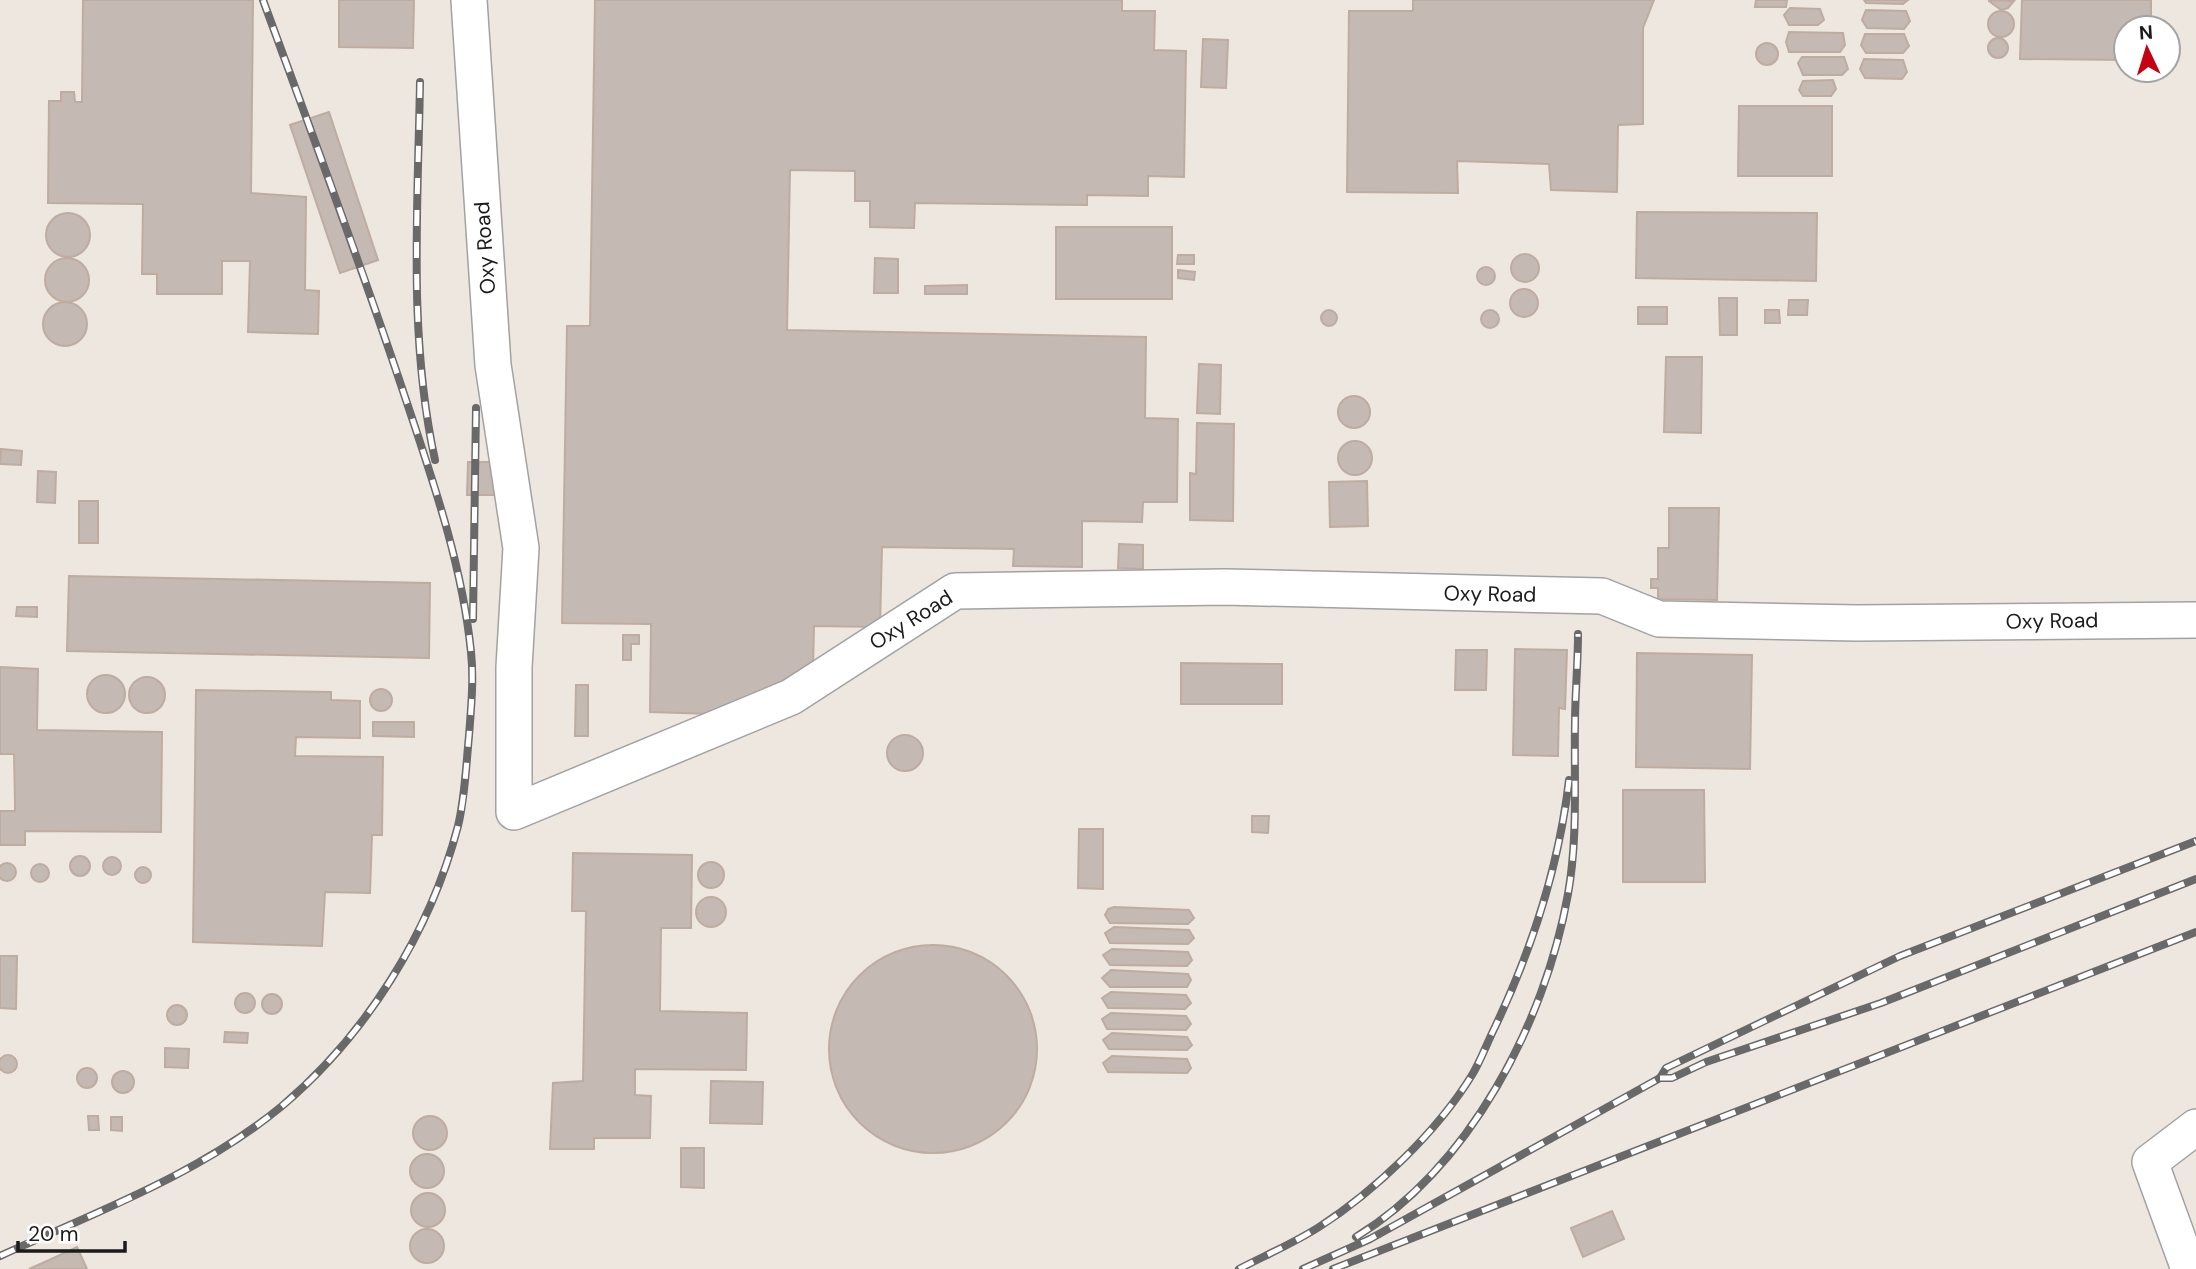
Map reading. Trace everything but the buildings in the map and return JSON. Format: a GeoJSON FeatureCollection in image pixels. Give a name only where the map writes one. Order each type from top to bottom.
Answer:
{"type":"FeatureCollection","features":[{"type":"Feature","properties":{"kind":"street","name":"Oxy Road"},"geometry":{"type":"LineString","coordinates":[[469,0],[493,365],[521,548],[514,667],[514,812],[791,697],[955,590],[1225,587],[1601,596],[1659,619],[1857,623],[2196,620]]}},
{"type":"Feature","properties":{"kind":"street"},"geometry":{"type":"LineString","coordinates":[[2189,1269],[2150,1162],[2196,1127]]}},
{"type":"Feature","properties":{"kind":"railway"},"geometry":{"type":"LineString","coordinates":[[0,1256],[182,1172],[250,1130],[313,1078],[367,1014],[412,943],[446,866],[458,826],[464,793],[472,694],[471,652],[461,586],[435,489],[387,345],[263,0]]}},
{"type":"Feature","properties":{"kind":"railway"},"geometry":{"type":"LineString","coordinates":[[420,82],[418,319],[421,366],[435,460]]}},
{"type":"Feature","properties":{"kind":"railway"},"geometry":{"type":"LineString","coordinates":[[473,619],[476,408]]}},
{"type":"Feature","properties":{"kind":"railway"},"geometry":{"type":"LineString","coordinates":[[1356,1237],[1397,1207],[1434,1172],[1467,1132],[1496,1088],[1521,1041],[1541,992],[1557,943],[1571,873],[1578,634]]}},
{"type":"Feature","properties":{"kind":"railway"},"geometry":{"type":"LineString","coordinates":[[1239,1269],[1309,1233],[1362,1196],[1423,1139],[1458,1096],[1481,1057],[1532,937],[1551,875],[1569,780]]}},
{"type":"Feature","properties":{"kind":"railway"},"geometry":{"type":"LineString","coordinates":[[1303,1269],[1370,1239],[1660,1078],[1666,1068],[1900,956],[2196,841]]}},
{"type":"Feature","properties":{"kind":"railway"},"geometry":{"type":"LineString","coordinates":[[1660,1078],[1672,1078],[1706,1062],[1881,1003],[2196,879]]}},
{"type":"Feature","properties":{"kind":"railway"},"geometry":{"type":"LineString","coordinates":[[1333,1269],[2196,932]]}}]}
